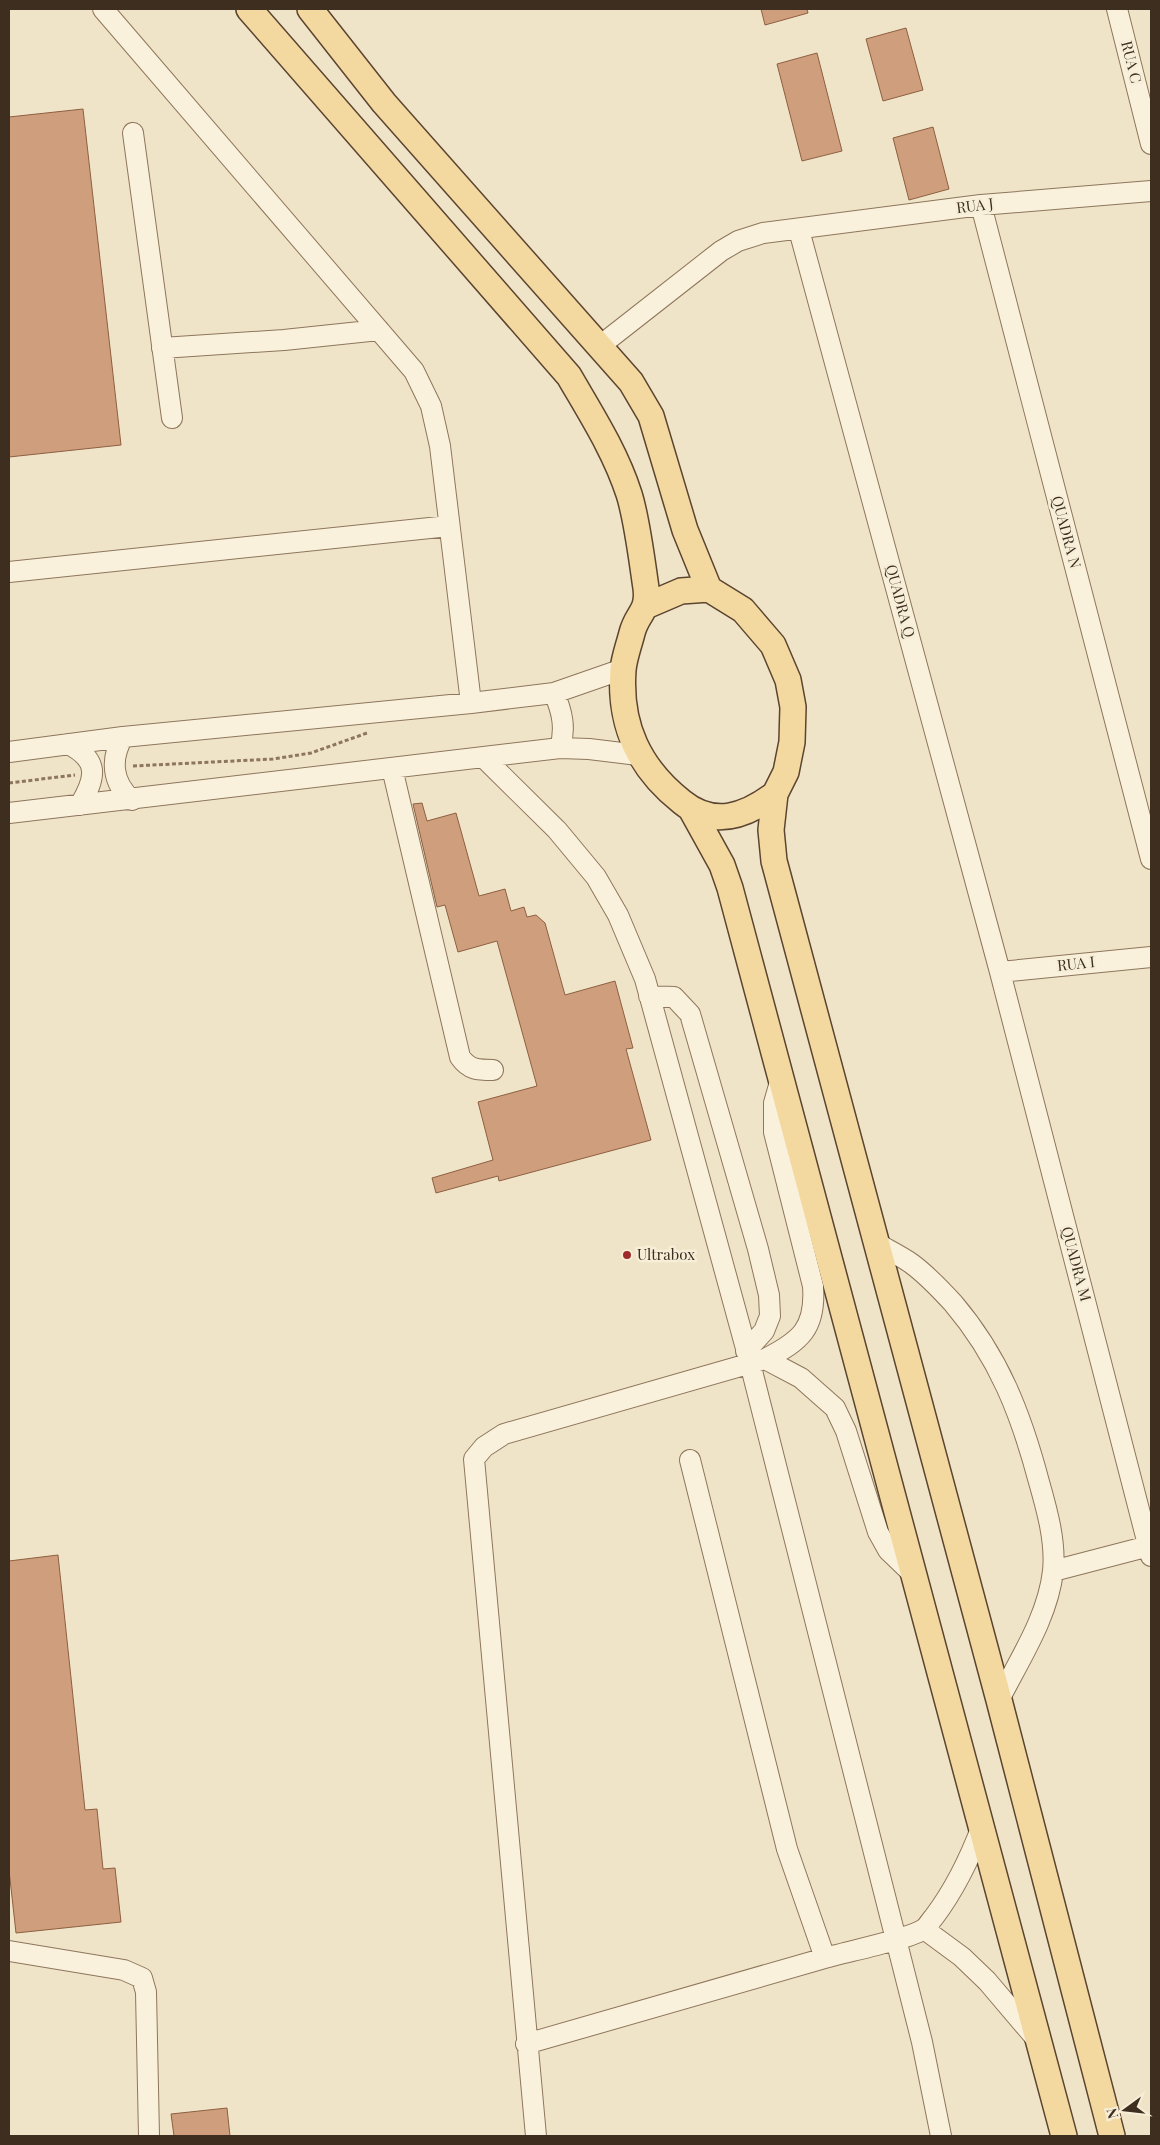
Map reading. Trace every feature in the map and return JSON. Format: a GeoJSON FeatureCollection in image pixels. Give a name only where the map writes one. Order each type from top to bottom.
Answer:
{"type":"FeatureCollection","features":[{"type":"Feature","properties":{"kind":"main road"},"geometry":{"type":"LineString","coordinates":[[249,9],[569,376],[609,443],[630,495],[646,590],[646,606],[633,630],[623,669],[624,705],[629,730],[638,755],[664,787],[691,809],[712,816],[733,816],[754,809],[775,794]]}},
{"type":"Feature","properties":{"kind":"main road"},"geometry":{"type":"LineString","coordinates":[[310,9],[384,103],[601,345],[631,382],[651,416],[685,530],[709,589]]}},
{"type":"Feature","properties":{"kind":"main road"},"geometry":{"type":"LineString","coordinates":[[353,130],[352,117],[357,106],[367,101],[384,103]]}},
{"type":"Feature","properties":{"kind":"main road"},"geometry":{"type":"LineString","coordinates":[[646,606],[681,591],[709,589],[743,610],[773,645],[788,680],[792,707],[792,742],[786,772],[775,794],[772,830],[774,860],[1112,2136]]}},
{"type":"Feature","properties":{"kind":"main road"},"geometry":{"type":"LineString","coordinates":[[691,809],[722,865],[782,1075],[1064,2136]]}},
{"type":"Feature","properties":{"kind":"street"},"geometry":{"type":"LineString","coordinates":[[103,9],[414,371],[431,406],[440,446],[471,703]]}},
{"type":"Feature","properties":{"kind":"street","name":"RUA C"},"geometry":{"type":"LineString","coordinates":[[1117,9],[1151,144]]}},
{"type":"Feature","properties":{"kind":"street"},"geometry":{"type":"LineString","coordinates":[[133,133],[172,418]]}},
{"type":"Feature","properties":{"kind":"street","name":"RUA J"},"geometry":{"type":"LineString","coordinates":[[601,345],[721,251],[738,241],[763,233],[799,230],[981,205],[1151,192]]}},
{"type":"Feature","properties":{"kind":"street","name":"QUADRA N"},"geometry":{"type":"LineString","coordinates":[[981,205],[1151,859]]}},
{"type":"Feature","properties":{"kind":"street","name":"QUADRA Q"},"geometry":{"type":"LineString","coordinates":[[799,230],[1000,972]]}},
{"type":"Feature","properties":{"kind":"street"},"geometry":{"type":"LineString","coordinates":[[162,348],[284,340],[379,330]]}},
{"type":"Feature","properties":{"kind":"street"},"geometry":{"type":"LineString","coordinates":[[9,572],[449,526]]}},
{"type":"Feature","properties":{"kind":"street"},"geometry":{"type":"LineString","coordinates":[[9,752],[123,737],[471,703],[554,693],[623,669]]}},
{"type":"Feature","properties":{"kind":"street"},"geometry":{"type":"LineString","coordinates":[[554,693],[563,720],[564,736],[560,748]]}},
{"type":"Feature","properties":{"kind":"street"},"geometry":{"type":"LineString","coordinates":[[123,737],[116,751],[114,767],[121,791],[132,800]]}},
{"type":"Feature","properties":{"kind":"street"},"geometry":{"type":"LineString","coordinates":[[68,744],[84,752],[90,762],[93,773],[88,793],[80,806]]}},
{"type":"Feature","properties":{"kind":"street"},"geometry":{"type":"LineString","coordinates":[[9,814],[560,748],[589,749],[638,755]]}},
{"type":"Feature","properties":{"kind":"street"},"geometry":{"type":"LineString","coordinates":[[483,756],[556,830],[596,877],[618,915],[645,979],[754,1358],[922,2042],[941,2136]]}},
{"type":"Feature","properties":{"kind":"street"},"geometry":{"type":"LineString","coordinates":[[392,768],[460,1057],[466,1066],[477,1070],[493,1070]]}},
{"type":"Feature","properties":{"kind":"street","name":"RUA I"},"geometry":{"type":"LineString","coordinates":[[1000,972],[1151,957]]}},
{"type":"Feature","properties":{"kind":"street","name":"QUADRA M"},"geometry":{"type":"LineString","coordinates":[[1000,972],[1150,1551]]}},
{"type":"Feature","properties":{"kind":"street"},"geometry":{"type":"LineString","coordinates":[[650,996],[674,997],[683,1004],[690,1014],[762,1264],[769,1295],[770,1316],[754,1358]]}},
{"type":"Feature","properties":{"kind":"street"},"geometry":{"type":"LineString","coordinates":[[536,2136],[526,2044],[474,1459],[484,1447],[504,1434],[785,1349],[798,1338],[809,1324],[814,1307],[812,1286],[774,1132],[774,1103],[782,1075]]}},
{"type":"Feature","properties":{"kind":"street"},"geometry":{"type":"LineString","coordinates":[[876,1243],[913,1264],[942,1291],[967,1320],[990,1353],[1016,1406],[1030,1446],[1051,1535],[1053,1571],[1045,1604],[1028,1644],[998,1700]]}},
{"type":"Feature","properties":{"kind":"street"},"geometry":{"type":"LineString","coordinates":[[754,1358],[800,1378],[835,1408],[846,1431],[878,1532],[888,1550],[916,1576]]}},
{"type":"Feature","properties":{"kind":"street"},"geometry":{"type":"LineString","coordinates":[[690,1460],[786,1849],[825,1958]]}},
{"type":"Feature","properties":{"kind":"street"},"geometry":{"type":"LineString","coordinates":[[1053,1571],[1150,1551]]}},
{"type":"Feature","properties":{"kind":"street"},"geometry":{"type":"LineString","coordinates":[[526,2044],[896,1939],[924,1929],[944,1903],[963,1870],[982,1826]]}},
{"type":"Feature","properties":{"kind":"street"},"geometry":{"type":"LineString","coordinates":[[924,1929],[962,1957],[987,1982],[1040,2043]]}},
{"type":"Feature","properties":{"kind":"street"},"geometry":{"type":"LineString","coordinates":[[9,1951],[124,1970],[142,1978],[146,1992],[149,2136]]}},
{"type":"Feature","properties":{"kind":"path"},"geometry":{"type":"LineString","coordinates":[[114,767],[273,759],[311,753],[354,736],[370,732]]}},
{"type":"Feature","properties":{"kind":"path"},"geometry":{"type":"LineString","coordinates":[[9,783],[93,773]]}},
{"type":"Feature","properties":{"kind":"building"},"geometry":{"type":"Polygon","coordinates":[[[761,9],[807,9],[808,13],[765,25],[761,9]]]}},
{"type":"Feature","properties":{"kind":"building"},"geometry":{"type":"Polygon","coordinates":[[[906,28],[923,90],[883,101],[866,39],[906,28]]]}},
{"type":"Feature","properties":{"kind":"building"},"geometry":{"type":"Polygon","coordinates":[[[817,53],[842,151],[802,161],[777,64],[817,53]]]}},
{"type":"Feature","properties":{"kind":"building"},"geometry":{"type":"Polygon","coordinates":[[[83,109],[121,445],[9,457],[9,117],[83,109]]]}},
{"type":"Feature","properties":{"kind":"building"},"geometry":{"type":"Polygon","coordinates":[[[933,127],[949,189],[909,200],[893,138],[933,127]]]}},
{"type":"Feature","properties":{"kind":"building"},"geometry":{"type":"Polygon","coordinates":[[[422,803],[427,821],[456,813],[479,896],[505,889],[511,911],[524,907],[527,917],[536,915],[545,923],[565,995],[615,981],[633,1048],[626,1049],[651,1140],[499,1181],[498,1176],[436,1193],[432,1178],[493,1160],[478,1102],[537,1086],[497,941],[458,952],[445,905],[437,907],[413,804],[422,803]]]}},
{"type":"Feature","properties":{"kind":"building"},"geometry":{"type":"Polygon","coordinates":[[[58,1555],[85,1810],[97,1809],[103,1869],[115,1868],[121,1922],[16,1933],[9,1870],[9,1561],[58,1555]]]}},
{"type":"Feature","properties":{"kind":"building"},"geometry":{"type":"Polygon","coordinates":[[[227,2108],[230,2136],[174,2136],[171,2114],[227,2108]]]}},
{"type":"Feature","properties":{"kind":"place","name":"Ultrabox"},"geometry":{"type":"Point","coordinates":[627,1255]}}]}
